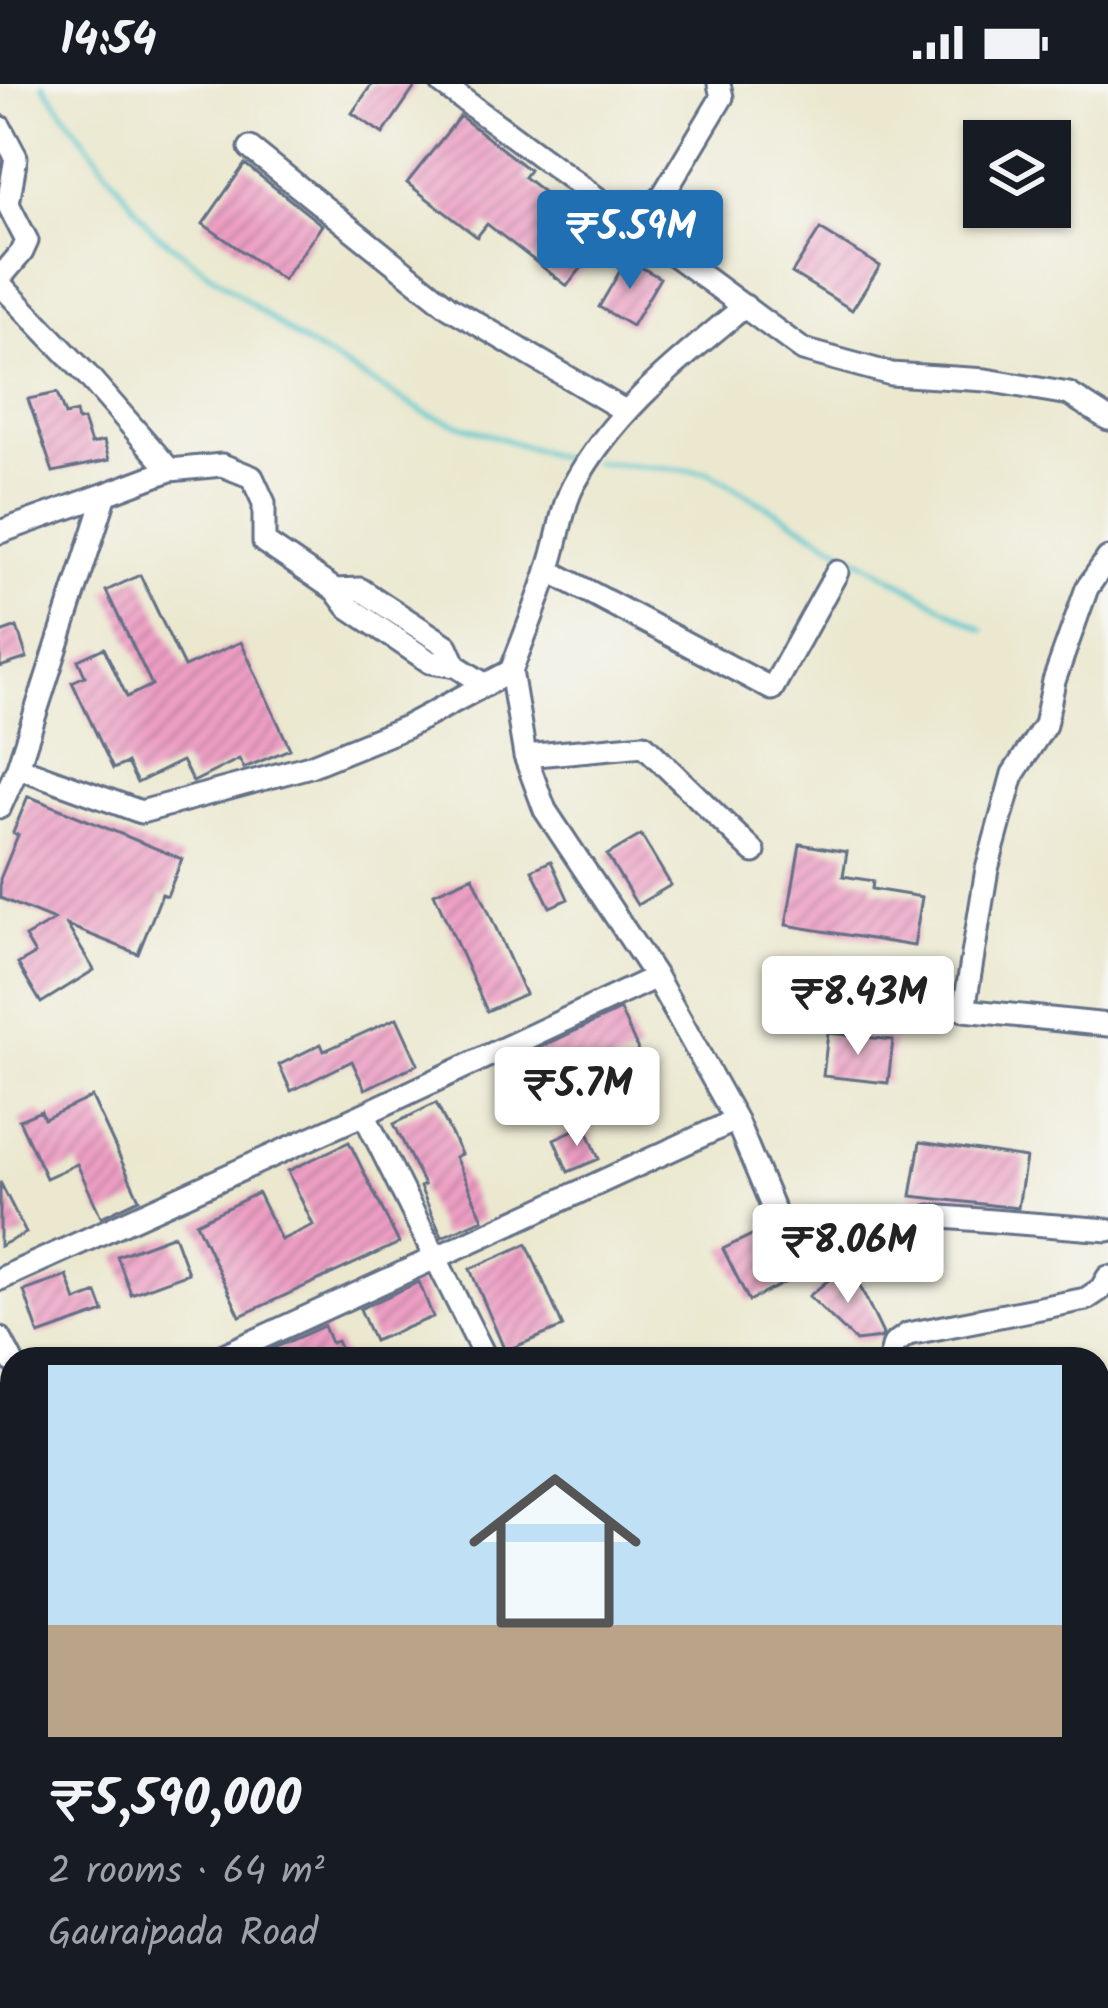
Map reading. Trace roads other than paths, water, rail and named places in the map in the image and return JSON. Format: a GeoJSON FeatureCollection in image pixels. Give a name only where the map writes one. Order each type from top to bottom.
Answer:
{"type":"FeatureCollection","features":[{"type":"Feature","properties":{"kind":"street"},"geometry":{"type":"LineString","coordinates":[[442,84],[803,350],[891,374],[986,380],[1069,394],[1108,418]]}},
{"type":"Feature","properties":{"kind":"street"},"geometry":{"type":"LineString","coordinates":[[642,230],[722,97],[719,84]]}},
{"type":"Feature","properties":{"kind":"street"},"geometry":{"type":"LineString","coordinates":[[0,127],[16,157],[8,204],[27,241],[0,281],[170,470]]}},
{"type":"Feature","properties":{"kind":"street"},"geometry":{"type":"LineString","coordinates":[[250,148],[449,307],[625,411]]}},
{"type":"Feature","properties":{"kind":"street"},"geometry":{"type":"LineString","coordinates":[[745,306],[656,380],[597,446],[570,492],[511,671],[525,756],[545,810],[656,977],[736,1120],[797,1266]]}},
{"type":"Feature","properties":{"kind":"street"},"geometry":{"type":"LineString","coordinates":[[0,532],[170,470],[222,465],[252,477],[264,503],[264,542],[335,590],[360,589],[447,646],[457,666],[486,685]]}},
{"type":"Feature","properties":{"kind":"street"},"geometry":{"type":"LineString","coordinates":[[0,807],[18,767],[106,494]]}},
{"type":"Feature","properties":{"kind":"street"},"geometry":{"type":"LineString","coordinates":[[1108,558],[1079,608],[1054,681],[1045,725],[1013,774],[987,869],[964,1010],[1108,1025]]}},
{"type":"Feature","properties":{"kind":"street"},"geometry":{"type":"LineString","coordinates":[[548,570],[772,689],[837,572]]}},
{"type":"Feature","properties":{"kind":"street"},"geometry":{"type":"LineString","coordinates":[[18,767],[141,812],[310,766],[406,727],[511,671]]}},
{"type":"Feature","properties":{"kind":"street"},"geometry":{"type":"LineString","coordinates":[[525,756],[644,745],[754,852]]}},
{"type":"Feature","properties":{"kind":"street"},"geometry":{"type":"LineString","coordinates":[[0,1279],[656,977]]}},
{"type":"Feature","properties":{"kind":"street"},"geometry":{"type":"LineString","coordinates":[[364,1114],[479,1347]]}},
{"type":"Feature","properties":{"kind":"street"},"geometry":{"type":"LineString","coordinates":[[242,1347],[736,1120]]}},
{"type":"Feature","properties":{"kind":"street"},"geometry":{"type":"LineString","coordinates":[[930,1216],[1108,1230]]}},
{"type":"Feature","properties":{"kind":"street"},"geometry":{"type":"LineString","coordinates":[[893,1347],[908,1334],[1086,1299],[1108,1277]]}},
{"type":"Feature","properties":{"kind":"waterway"},"geometry":{"type":"LineString","coordinates":[[43,84],[153,231],[298,339],[427,414],[582,461]]}},
{"type":"Feature","properties":{"kind":"waterway"},"geometry":{"type":"LineString","coordinates":[[594,462],[708,472],[983,630]]}}]}
